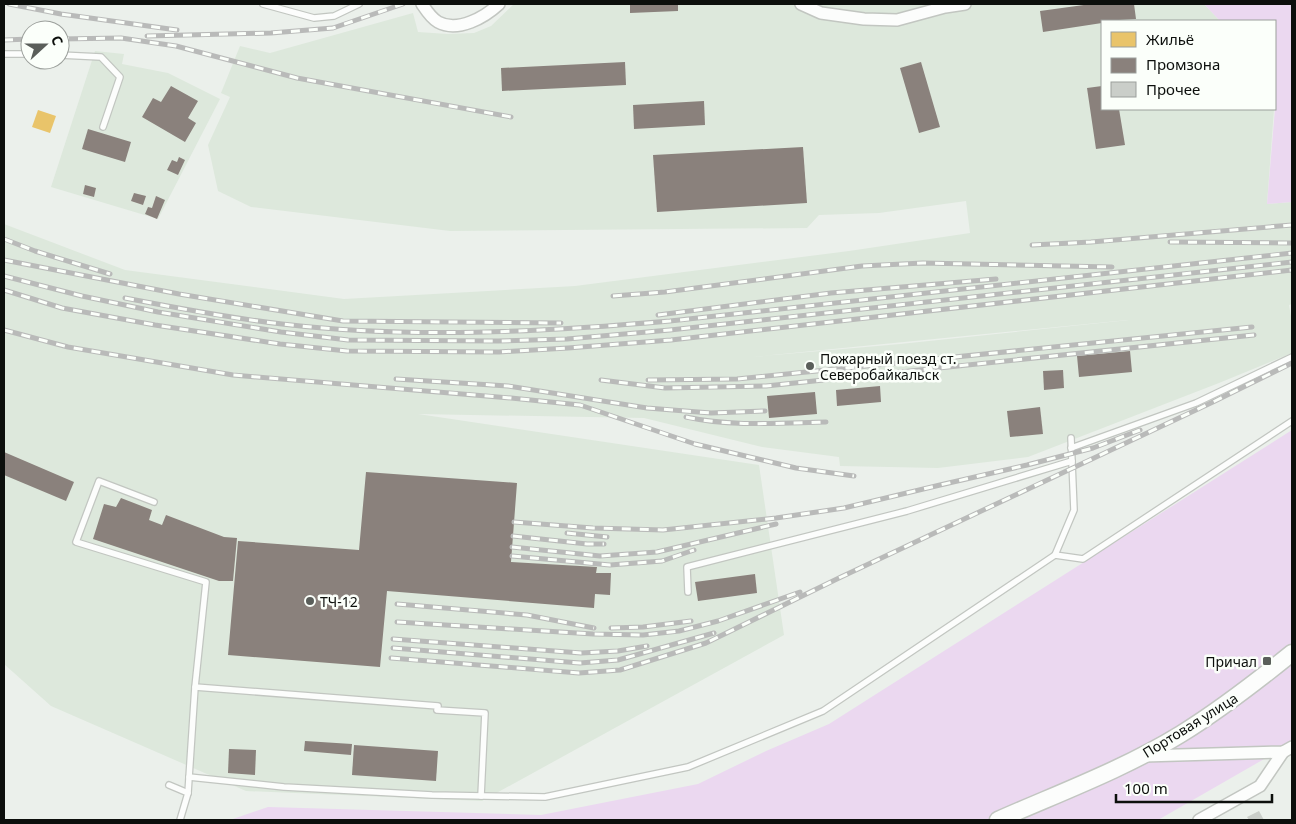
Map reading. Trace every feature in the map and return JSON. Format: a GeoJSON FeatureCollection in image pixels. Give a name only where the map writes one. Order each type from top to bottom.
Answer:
{"type":"FeatureCollection","features":[{"type":"Feature","properties":{"kind":"main road","name":"Портовая улица"},"geometry":{"type":"LineString","coordinates":[[998,820],[1140,756],[1181,734],[1241,694],[1292,653]]}},
{"type":"Feature","properties":{"kind":"street"},"geometry":{"type":"LineString","coordinates":[[422,4],[438,22],[450,25],[469,23],[488,14],[499,4]]}},
{"type":"Feature","properties":{"kind":"street"},"geometry":{"type":"LineString","coordinates":[[801,4],[821,13],[864,19],[897,20],[945,6],[965,4]]}},
{"type":"Feature","properties":{"kind":"street"},"geometry":{"type":"LineString","coordinates":[[1140,756],[1288,750]]}},
{"type":"Feature","properties":{"kind":"street"},"geometry":{"type":"LineString","coordinates":[[1198,820],[1260,786],[1288,750]]}},
{"type":"Feature","properties":{"kind":"lane"},"geometry":{"type":"LineString","coordinates":[[263,4],[314,18],[334,16],[359,4]]}},
{"type":"Feature","properties":{"kind":"lane"},"geometry":{"type":"LineString","coordinates":[[4,54],[20,54]]}},
{"type":"Feature","properties":{"kind":"lane"},"geometry":{"type":"LineString","coordinates":[[70,55],[101,57],[120,77],[103,127]]}},
{"type":"Feature","properties":{"kind":"lane"},"geometry":{"type":"LineString","coordinates":[[1071,448],[1196,403],[1292,357]]}},
{"type":"Feature","properties":{"kind":"lane"},"geometry":{"type":"LineString","coordinates":[[1055,555],[1083,559],[1292,421]]}},
{"type":"Feature","properties":{"kind":"lane"},"geometry":{"type":"LineString","coordinates":[[189,777],[284,786],[481,796],[544,797],[688,767],[823,711],[1055,555],[1074,510],[1071,438]]}},
{"type":"Feature","properties":{"kind":"lane"},"geometry":{"type":"LineString","coordinates":[[688,592],[687,567],[907,512],[1072,461]]}},
{"type":"Feature","properties":{"kind":"lane"},"geometry":{"type":"LineString","coordinates":[[154,502],[99,481],[76,542],[206,582],[195,688],[188,793],[180,820]]}},
{"type":"Feature","properties":{"kind":"lane"},"geometry":{"type":"LineString","coordinates":[[195,688],[438,706],[438,710],[486,713],[481,796]]}},
{"type":"Feature","properties":{"kind":"lane"},"geometry":{"type":"LineString","coordinates":[[169,785],[188,793]]}},
{"type":"Feature","properties":{"kind":"shaded area"},"geometry":{"type":"Polygon","coordinates":[[[514,4],[1204,4],[1219,20],[1101,20],[1101,110],[1274,110],[1267,204],[1292,202],[1292,304],[1289,305],[1292,322],[1292,353],[1028,457],[938,468],[840,466],[839,457],[762,447],[644,418],[418,414],[759,465],[784,635],[482,801],[246,791],[51,706],[4,664],[4,224],[125,270],[344,299],[575,286],[849,251],[970,233],[966,201],[879,213],[819,215],[807,228],[450,231],[251,207],[218,191],[208,145],[230,97],[221,93],[240,46],[270,53],[413,13],[418,32],[474,33],[491,26],[514,4]],[[1129,320],[752,357],[900,344],[1129,320]]]}},
{"type":"Feature","properties":{"kind":"shaded area"},"geometry":{"type":"Polygon","coordinates":[[[1204,4],[1292,4],[1292,202],[1267,204],[1276,110],[1276,20],[1219,20],[1204,4]]]}},
{"type":"Feature","properties":{"kind":"shaded area"},"geometry":{"type":"Polygon","coordinates":[[[95,51],[124,54],[122,64],[168,73],[220,99],[158,219],[51,187],[95,51]]]}},
{"type":"Feature","properties":{"kind":"shaded area"},"geometry":{"type":"Polygon","coordinates":[[[1292,430],[1292,743],[1158,820],[230,820],[268,807],[541,815],[698,784],[766,751],[829,724],[1292,430]]]}},
{"type":"Feature","properties":{"kind":"building: Жильё"},"geometry":{"type":"Polygon","coordinates":[[[38,110],[56,116],[50,133],[32,127],[38,110]]]}},
{"type":"Feature","properties":{"kind":"building: Промзона"},"geometry":{"type":"Polygon","coordinates":[[[630,4],[678,4],[678,11],[630,13],[630,4]]]}},
{"type":"Feature","properties":{"kind":"building: Промзона"},"geometry":{"type":"Polygon","coordinates":[[[1091,4],[1134,4],[1136,19],[1101,20],[1101,23],[1043,32],[1040,11],[1091,4]]]}},
{"type":"Feature","properties":{"kind":"building: Промзона"},"geometry":{"type":"Polygon","coordinates":[[[625,62],[626,85],[502,91],[501,68],[625,62]]]}},
{"type":"Feature","properties":{"kind":"building: Промзона"},"geometry":{"type":"Polygon","coordinates":[[[921,62],[940,127],[919,133],[900,68],[921,62]]]}},
{"type":"Feature","properties":{"kind":"building: Промзона"},"geometry":{"type":"Polygon","coordinates":[[[171,86],[198,101],[188,118],[196,123],[185,142],[142,117],[153,98],[161,102],[171,86]]]}},
{"type":"Feature","properties":{"kind":"building: Промзона"},"geometry":{"type":"Polygon","coordinates":[[[1101,86],[1101,110],[1119,110],[1125,145],[1096,149],[1087,88],[1101,86]]]}},
{"type":"Feature","properties":{"kind":"building: Промзона"},"geometry":{"type":"Polygon","coordinates":[[[704,101],[705,125],[634,129],[633,105],[704,101]]]}},
{"type":"Feature","properties":{"kind":"building: Промзона"},"geometry":{"type":"Polygon","coordinates":[[[88,129],[131,142],[125,162],[82,149],[88,129]]]}},
{"type":"Feature","properties":{"kind":"building: Промзона"},"geometry":{"type":"Polygon","coordinates":[[[803,147],[807,203],[657,212],[653,155],[803,147]]]}},
{"type":"Feature","properties":{"kind":"building: Промзона"},"geometry":{"type":"Polygon","coordinates":[[[179,157],[185,160],[178,175],[167,170],[172,160],[177,162],[179,157]]]}},
{"type":"Feature","properties":{"kind":"building: Промзона"},"geometry":{"type":"Polygon","coordinates":[[[85,185],[96,188],[94,197],[83,194],[85,185]]]}},
{"type":"Feature","properties":{"kind":"building: Промзона"},"geometry":{"type":"Polygon","coordinates":[[[134,193],[146,196],[143,205],[131,201],[134,193]]]}},
{"type":"Feature","properties":{"kind":"building: Промзона"},"geometry":{"type":"Polygon","coordinates":[[[156,196],[165,200],[157,219],[145,214],[148,207],[152,208],[156,196]]]}},
{"type":"Feature","properties":{"kind":"building: Промзона"},"geometry":{"type":"Polygon","coordinates":[[[1130,351],[1132,372],[1079,377],[1077,356],[1130,351]]]}},
{"type":"Feature","properties":{"kind":"building: Промзона"},"geometry":{"type":"Polygon","coordinates":[[[1063,370],[1064,388],[1044,390],[1043,371],[1063,370]]]}},
{"type":"Feature","properties":{"kind":"building: Промзона"},"geometry":{"type":"Polygon","coordinates":[[[880,386],[881,402],[837,406],[836,390],[880,386]]]}},
{"type":"Feature","properties":{"kind":"building: Промзона"},"geometry":{"type":"Polygon","coordinates":[[[815,392],[817,414],[769,418],[767,396],[815,392]]]}},
{"type":"Feature","properties":{"kind":"building: Промзона"},"geometry":{"type":"Polygon","coordinates":[[[1040,407],[1043,434],[1010,437],[1007,411],[1040,407]]]}},
{"type":"Feature","properties":{"kind":"building: Промзона"},"geometry":{"type":"Polygon","coordinates":[[[4,452],[74,482],[66,501],[4,475],[4,452]]]}},
{"type":"Feature","properties":{"kind":"building: Промзона","name":"ТЧ-12"},"geometry":{"type":"Polygon","coordinates":[[[366,472],[517,483],[511,562],[597,567],[596,573],[611,573],[610,595],[595,594],[594,608],[387,591],[380,667],[228,655],[238,541],[359,550],[366,472]]]}},
{"type":"Feature","properties":{"kind":"building: Промзона"},"geometry":{"type":"Polygon","coordinates":[[[121,498],[152,510],[149,520],[162,525],[166,515],[224,537],[237,538],[233,581],[219,581],[93,539],[104,504],[116,507],[121,498]]]}},
{"type":"Feature","properties":{"kind":"building: Промзона"},"geometry":{"type":"Polygon","coordinates":[[[755,574],[757,593],[698,601],[695,582],[755,574]]]}},
{"type":"Feature","properties":{"kind":"building: Промзона"},"geometry":{"type":"Polygon","coordinates":[[[305,741],[352,744],[351,755],[304,751],[305,741]]]}},
{"type":"Feature","properties":{"kind":"building: Промзона"},"geometry":{"type":"Polygon","coordinates":[[[354,745],[438,751],[436,781],[352,775],[354,745]]]}},
{"type":"Feature","properties":{"kind":"building: Промзона"},"geometry":{"type":"Polygon","coordinates":[[[229,749],[256,750],[255,775],[228,773],[229,749]]]}},
{"type":"Feature","properties":{"kind":"building: Прочее"},"geometry":{"type":"Polygon","coordinates":[[[1259,811],[1264,820],[1249,820],[1247,817],[1259,811]]]}},
{"type":"Feature","properties":{"kind":"railway"},"geometry":{"type":"LineString","coordinates":[[9,4],[61,14],[177,30]]}},
{"type":"Feature","properties":{"kind":"railway"},"geometry":{"type":"LineString","coordinates":[[147,36],[271,33],[333,28],[403,4]]}},
{"type":"Feature","properties":{"kind":"railway"},"geometry":{"type":"LineString","coordinates":[[70,39],[121,38],[176,46],[297,78],[511,117]]}},
{"type":"Feature","properties":{"kind":"railway"},"geometry":{"type":"LineString","coordinates":[[4,40],[20,39]]}},
{"type":"Feature","properties":{"kind":"railway"},"geometry":{"type":"LineString","coordinates":[[1032,245],[1091,242],[1292,225]]}},
{"type":"Feature","properties":{"kind":"railway"},"geometry":{"type":"LineString","coordinates":[[4,239],[35,251],[110,274]]}},
{"type":"Feature","properties":{"kind":"railway"},"geometry":{"type":"LineString","coordinates":[[1170,242],[1292,243]]}},
{"type":"Feature","properties":{"kind":"railway"},"geometry":{"type":"LineString","coordinates":[[125,298],[242,319],[330,329],[427,333],[525,331],[670,321],[1292,253]]}},
{"type":"Feature","properties":{"kind":"railway"},"geometry":{"type":"LineString","coordinates":[[4,260],[179,294],[343,321],[561,323]]}},
{"type":"Feature","properties":{"kind":"railway"},"geometry":{"type":"LineString","coordinates":[[4,276],[82,296],[158,312],[281,332],[348,340],[498,341],[567,339],[670,330],[1292,262]]}},
{"type":"Feature","properties":{"kind":"railway"},"geometry":{"type":"LineString","coordinates":[[613,296],[665,292],[862,266],[923,263],[1112,267]]}},
{"type":"Feature","properties":{"kind":"railway"},"geometry":{"type":"LineString","coordinates":[[4,290],[62,308],[155,325],[280,344],[347,351],[499,352],[671,340],[1292,270]]}},
{"type":"Feature","properties":{"kind":"railway"},"geometry":{"type":"LineString","coordinates":[[658,315],[831,293],[996,279]]}},
{"type":"Feature","properties":{"kind":"railway"},"geometry":{"type":"LineString","coordinates":[[648,380],[737,379],[1252,327]]}},
{"type":"Feature","properties":{"kind":"railway"},"geometry":{"type":"LineString","coordinates":[[4,330],[68,347],[233,375],[580,405],[695,444],[796,468],[854,476]]}},
{"type":"Feature","properties":{"kind":"railway"},"geometry":{"type":"LineString","coordinates":[[601,380],[665,388],[766,386],[1254,335]]}},
{"type":"Feature","properties":{"kind":"railway"},"geometry":{"type":"LineString","coordinates":[[391,658],[579,673],[620,670],[706,643],[1292,363]]}},
{"type":"Feature","properties":{"kind":"railway"},"geometry":{"type":"LineString","coordinates":[[396,379],[508,386],[647,408],[711,413],[765,411]]}},
{"type":"Feature","properties":{"kind":"railway"},"geometry":{"type":"LineString","coordinates":[[686,417],[738,423],[826,422]]}},
{"type":"Feature","properties":{"kind":"railway"},"geometry":{"type":"LineString","coordinates":[[514,522],[593,528],[663,530],[776,518],[844,508],[1027,465],[1093,448],[1140,430]]}},
{"type":"Feature","properties":{"kind":"railway"},"geometry":{"type":"LineString","coordinates":[[512,547],[600,556],[657,552],[776,524]]}},
{"type":"Feature","properties":{"kind":"railway"},"geometry":{"type":"LineString","coordinates":[[567,533],[607,537]]}},
{"type":"Feature","properties":{"kind":"railway"},"geometry":{"type":"LineString","coordinates":[[513,536],[604,544]]}},
{"type":"Feature","properties":{"kind":"railway"},"geometry":{"type":"LineString","coordinates":[[512,556],[610,565],[662,561],[694,550]]}},
{"type":"Feature","properties":{"kind":"railway"},"geometry":{"type":"LineString","coordinates":[[397,622],[593,634],[643,635],[679,631],[718,621],[800,592]]}},
{"type":"Feature","properties":{"kind":"railway"},"geometry":{"type":"LineString","coordinates":[[397,604],[527,615],[594,628]]}},
{"type":"Feature","properties":{"kind":"railway"},"geometry":{"type":"LineString","coordinates":[[611,628],[643,627],[691,621]]}},
{"type":"Feature","properties":{"kind":"railway"},"geometry":{"type":"LineString","coordinates":[[393,648],[580,663],[618,660],[714,633]]}},
{"type":"Feature","properties":{"kind":"railway"},"geometry":{"type":"LineString","coordinates":[[393,639],[581,653],[618,651],[647,646]]}},
{"type":"Feature","properties":{"kind":"place","name":"Пожарный поезд ст. Северобайкальск"},"geometry":{"type":"Point","coordinates":[810,366]}},
{"type":"Feature","properties":{"kind":"place","name":"ТЧ-12"},"geometry":{"type":"Point","coordinates":[310,601]}},
{"type":"Feature","properties":{"kind":"place","name":"Причал"},"geometry":{"type":"Point","coordinates":[1267,661]}}]}
